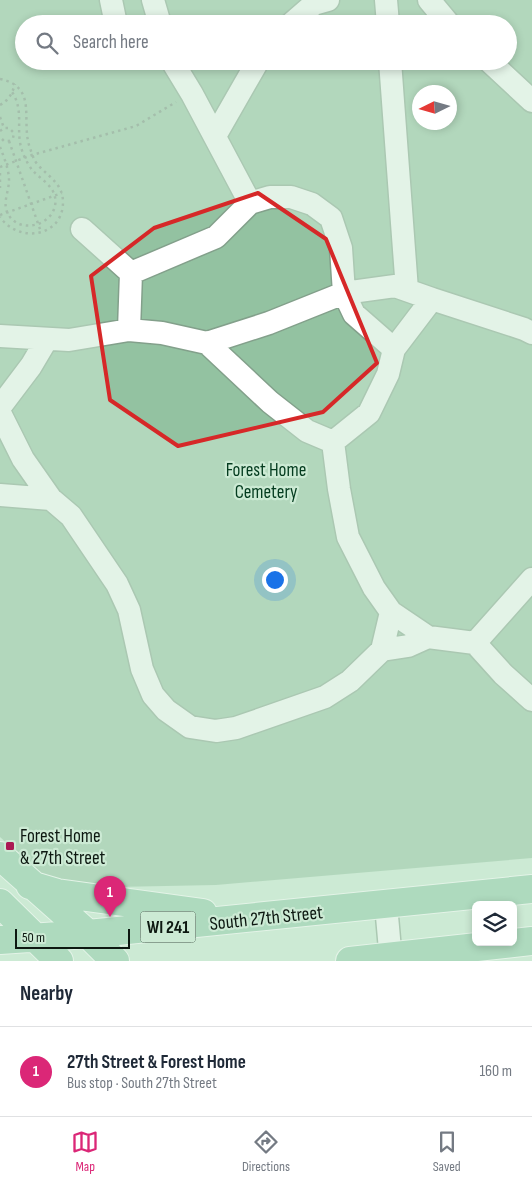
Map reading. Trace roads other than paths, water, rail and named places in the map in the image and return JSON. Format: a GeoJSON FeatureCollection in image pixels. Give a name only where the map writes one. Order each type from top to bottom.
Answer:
{"type":"FeatureCollection","features":[{"type":"Feature","properties":{"kind":"main road"},"geometry":{"type":"LineString","coordinates":[[0,856],[30,885],[88,934],[115,961]]}},
{"type":"Feature","properties":{"kind":"main road"},"geometry":{"type":"LineString","coordinates":[[30,885],[58,893],[249,919]]}},
{"type":"Feature","properties":{"kind":"main road","name":"South 27th Street"},"geometry":{"type":"LineString","coordinates":[[0,940],[249,919],[532,889]]}},
{"type":"Feature","properties":{"kind":"main road"},"geometry":{"type":"LineString","coordinates":[[0,903],[59,961]]}},
{"type":"Feature","properties":{"kind":"main road"},"geometry":{"type":"LineString","coordinates":[[350,961],[391,959],[532,941]]}},
{"type":"Feature","properties":{"kind":"street"},"geometry":{"type":"LineString","coordinates":[[111,0],[114,15]]}},
{"type":"Feature","properties":{"kind":"street"},"geometry":{"type":"LineString","coordinates":[[153,0],[157,15]]}},
{"type":"Feature","properties":{"kind":"street"},"geometry":{"type":"LineString","coordinates":[[301,15],[314,4],[328,0]]}},
{"type":"Feature","properties":{"kind":"street"},"geometry":{"type":"LineString","coordinates":[[386,0],[387,15]]}},
{"type":"Feature","properties":{"kind":"street"},"geometry":{"type":"LineString","coordinates":[[429,0],[442,15]]}},
{"type":"Feature","properties":{"kind":"street"},"geometry":{"type":"LineString","coordinates":[[177,70],[250,203]]}},
{"type":"Feature","properties":{"kind":"street"},"geometry":{"type":"LineString","coordinates":[[215,136],[253,70]]}},
{"type":"Feature","properties":{"kind":"street"},"geometry":{"type":"LineString","coordinates":[[391,70],[406,290]]}},
{"type":"Feature","properties":{"kind":"street"},"geometry":{"type":"LineString","coordinates":[[499,70],[532,101]]}},
{"type":"Feature","properties":{"kind":"street"},"geometry":{"type":"LineString","coordinates":[[131,273],[216,237],[250,203],[270,197],[291,197],[312,204],[330,218],[341,248],[344,293],[354,314],[394,349]]}},
{"type":"Feature","properties":{"kind":"street"},"geometry":{"type":"LineString","coordinates":[[82,229],[131,273]]}},
{"type":"Feature","properties":{"kind":"street"},"geometry":{"type":"LineString","coordinates":[[129,330],[131,273]]}},
{"type":"Feature","properties":{"kind":"street"},"geometry":{"type":"LineString","coordinates":[[0,336],[69,340],[129,330],[162,333],[208,343],[269,323],[344,293],[395,286],[524,328],[532,333]]}},
{"type":"Feature","properties":{"kind":"street"},"geometry":{"type":"LineString","coordinates":[[333,442],[369,413],[388,374],[394,349],[432,299]]}},
{"type":"Feature","properties":{"kind":"street"},"geometry":{"type":"LineString","coordinates":[[0,407],[31,366],[47,339]]}},
{"type":"Feature","properties":{"kind":"street"},"geometry":{"type":"LineString","coordinates":[[208,343],[270,402],[307,431],[333,442]]}},
{"type":"Feature","properties":{"kind":"street"},"geometry":{"type":"LineString","coordinates":[[0,413],[23,459],[50,499],[71,516],[117,584],[129,610],[142,669],[154,695],[166,710],[190,727],[216,731],[236,728],[325,697],[350,681],[382,650],[391,612]]}},
{"type":"Feature","properties":{"kind":"street"},"geometry":{"type":"LineString","coordinates":[[333,442],[348,537],[374,588],[391,612],[428,637],[475,643],[532,700]]}},
{"type":"Feature","properties":{"kind":"street"},"geometry":{"type":"LineString","coordinates":[[0,495],[16,474],[23,459]]}},
{"type":"Feature","properties":{"kind":"street"},"geometry":{"type":"LineString","coordinates":[[0,495],[50,499]]}},
{"type":"Feature","properties":{"kind":"street"},"geometry":{"type":"LineString","coordinates":[[475,643],[532,579]]}},
{"type":"Feature","properties":{"kind":"street"},"geometry":{"type":"LineString","coordinates":[[382,650],[408,646],[428,637]]}},
{"type":"Feature","properties":{"kind":"street"},"geometry":{"type":"LineString","coordinates":[[386,905],[391,959]]}},
{"type":"Feature","properties":{"kind":"place","name":"Forest Home & 27th Street"},"geometry":{"type":"Point","coordinates":[10,846]}},
{"type":"Feature","properties":{"kind":"place","name":"27th Street & Forest Home"},"geometry":{"type":"Point","coordinates":[110,917]}},
{"type":"Feature","properties":{"kind":"park label","name":"Forest Home Cemetery"},"geometry":{"type":"Point","coordinates":[266,480]}}]}
